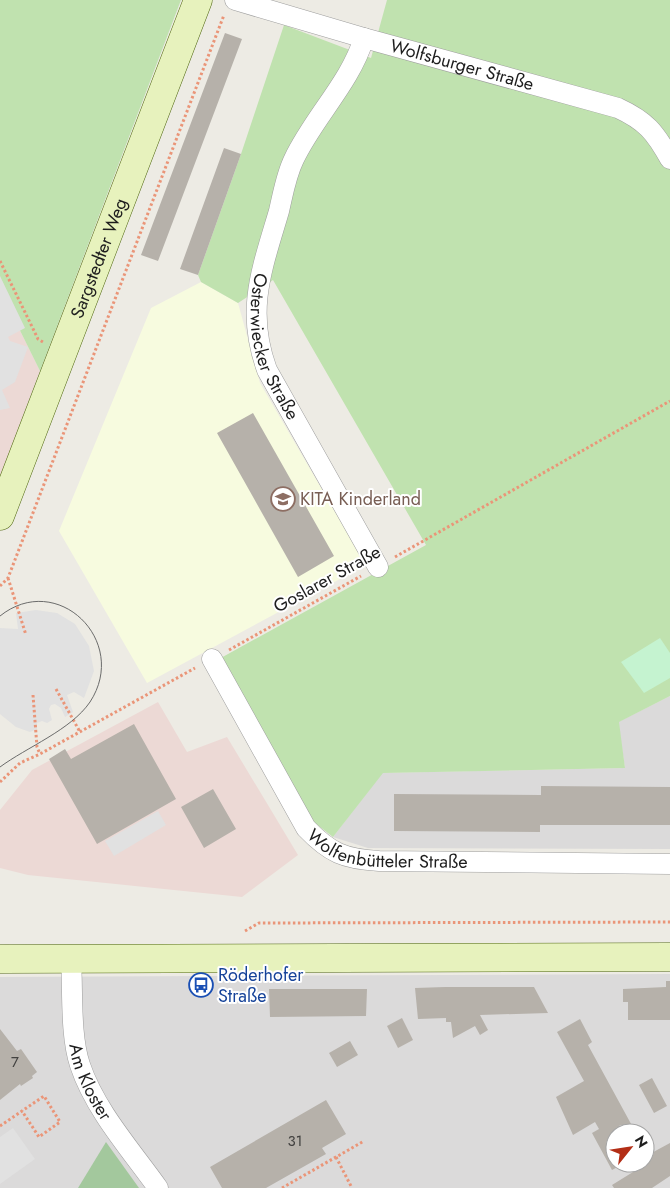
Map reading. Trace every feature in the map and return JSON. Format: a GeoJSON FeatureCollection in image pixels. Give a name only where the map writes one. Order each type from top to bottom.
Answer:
{"type":"FeatureCollection","features":[{"type":"Feature","properties":{"kind":"main road","name":"Sargstedter Weg"},"geometry":{"type":"LineString","coordinates":[[0,516],[198,0]]}},
{"type":"Feature","properties":{"kind":"main road"},"geometry":{"type":"LineString","coordinates":[[0,959],[670,957]]}},
{"type":"Feature","properties":{"kind":"street","name":"Wolfsburger Straße"},"geometry":{"type":"LineString","coordinates":[[231,3],[618,108],[639,118],[653,131],[670,159]]}},
{"type":"Feature","properties":{"kind":"street","name":"Osterwiecker Straße"},"geometry":{"type":"LineString","coordinates":[[364,38],[358,58],[293,160],[258,288],[256,329],[267,370],[378,567]]}},
{"type":"Feature","properties":{"kind":"street","name":"Wolfenbütteler Straße"},"geometry":{"type":"LineString","coordinates":[[212,659],[306,828],[329,850],[345,858],[379,861],[670,864]]}},
{"type":"Feature","properties":{"kind":"street","name":"Am Kloster"},"geometry":{"type":"LineString","coordinates":[[71,959],[76,1045],[80,1064],[98,1103],[158,1188]]}},
{"type":"Feature","properties":{"kind":"path"},"geometry":{"type":"LineString","coordinates":[[0,586],[8,578],[231,3]]}},
{"type":"Feature","properties":{"kind":"path"},"geometry":{"type":"LineString","coordinates":[[0,261],[38,339],[63,353]]}},
{"type":"Feature","properties":{"kind":"path","name":"Goslarer Straße"},"geometry":{"type":"LineString","coordinates":[[0,782],[20,762],[40,754],[378,567],[670,401]]}},
{"type":"Feature","properties":{"kind":"path"},"geometry":{"type":"LineString","coordinates":[[8,578],[26,635]]}},
{"type":"Feature","properties":{"kind":"path"},"geometry":{"type":"LineString","coordinates":[[56,689],[80,732]]}},
{"type":"Feature","properties":{"kind":"path"},"geometry":{"type":"LineString","coordinates":[[33,695],[37,747],[40,754]]}},
{"type":"Feature","properties":{"kind":"path"},"geometry":{"type":"LineString","coordinates":[[245,931],[259,923],[670,922]]}},
{"type":"Feature","properties":{"kind":"path"},"geometry":{"type":"LineString","coordinates":[[0,1126],[44,1096],[60,1122],[39,1137],[22,1112]]}},
{"type":"Feature","properties":{"kind":"path"},"geometry":{"type":"LineString","coordinates":[[282,1188],[364,1141]]}},
{"type":"Feature","properties":{"kind":"path"},"geometry":{"type":"LineString","coordinates":[[336,1157],[352,1188]]}},
{"type":"Feature","properties":{"kind":"shaded area"},"geometry":{"type":"Polygon","coordinates":[[[0,276],[25,328],[8,337],[10,341],[28,347],[15,382],[2,390],[10,408],[0,410],[0,276]]]}},
{"type":"Feature","properties":{"kind":"shaded area"},"geometry":{"type":"Polygon","coordinates":[[[201,282],[238,303],[260,383],[366,565],[147,683],[59,531],[151,308],[201,282]]]}},
{"type":"Feature","properties":{"kind":"shaded area"},"geometry":{"type":"Polygon","coordinates":[[[0,290],[40,371],[0,478],[0,290]]]}},
{"type":"Feature","properties":{"kind":"shaded area"},"geometry":{"type":"Polygon","coordinates":[[[36,610],[57,613],[75,624],[89,646],[94,671],[84,698],[74,692],[67,695],[73,712],[65,717],[61,708],[55,704],[51,705],[49,709],[52,720],[47,723],[42,721],[37,723],[37,729],[30,732],[16,727],[0,714],[0,628],[18,629],[16,613],[36,610]]]}},
{"type":"Feature","properties":{"kind":"shaded area"},"geometry":{"type":"Polygon","coordinates":[[[670,696],[670,849],[368,848],[333,837],[382,773],[625,768],[618,722],[670,696]]]}},
{"type":"Feature","properties":{"kind":"shaded area"},"geometry":{"type":"Polygon","coordinates":[[[158,702],[187,752],[227,737],[298,855],[242,897],[28,875],[0,868],[0,810],[32,770],[158,702]]]}},
{"type":"Feature","properties":{"kind":"shaded area"},"geometry":{"type":"Polygon","coordinates":[[[158,811],[166,825],[114,856],[105,841],[158,811]]]}},
{"type":"Feature","properties":{"kind":"shaded area"},"geometry":{"type":"Polygon","coordinates":[[[670,974],[670,1188],[0,1188],[0,977],[670,974]]]}},
{"type":"Feature","properties":{"kind":"shaded area"},"geometry":{"type":"Polygon","coordinates":[[[13,1128],[35,1159],[0,1184],[0,1137],[13,1128]]]}},
{"type":"Feature","properties":{"kind":"green space"},"geometry":{"type":"Polygon","coordinates":[[[0,0],[181,0],[40,371],[0,290],[0,0]]]}},
{"type":"Feature","properties":{"kind":"green space"},"geometry":{"type":"Polygon","coordinates":[[[387,0],[670,0],[670,696],[619,722],[625,768],[383,773],[333,837],[306,816],[219,659],[426,545],[273,280],[238,303],[201,282],[198,275],[284,25],[371,58],[387,0]]]}},
{"type":"Feature","properties":{"kind":"green space"},"geometry":{"type":"Polygon","coordinates":[[[660,638],[670,653],[670,678],[644,693],[621,662],[660,638]]]}},
{"type":"Feature","properties":{"kind":"green space"},"geometry":{"type":"Polygon","coordinates":[[[106,1142],[139,1188],[78,1188],[106,1142]]]}},
{"type":"Feature","properties":{"kind":"building"},"geometry":{"type":"Polygon","coordinates":[[[225,33],[242,39],[158,261],[141,255],[225,33]]]}},
{"type":"Feature","properties":{"kind":"building"},"geometry":{"type":"Polygon","coordinates":[[[224,148],[241,154],[198,275],[180,269],[224,148]]]}},
{"type":"Feature","properties":{"kind":"building"},"geometry":{"type":"Polygon","coordinates":[[[253,413],[334,556],[298,577],[217,433],[253,413]]]}},
{"type":"Feature","properties":{"kind":"building"},"geometry":{"type":"Polygon","coordinates":[[[134,724],[176,799],[97,844],[49,759],[65,749],[71,759],[134,724]]]}},
{"type":"Feature","properties":{"kind":"building"},"geometry":{"type":"Polygon","coordinates":[[[541,786],[670,787],[670,825],[540,825],[540,832],[394,831],[394,794],[541,795],[541,786]]]}},
{"type":"Feature","properties":{"kind":"building"},"geometry":{"type":"Polygon","coordinates":[[[213,789],[236,829],[204,848],[181,807],[213,789]]]}},
{"type":"Feature","properties":{"kind":"building"},"geometry":{"type":"Polygon","coordinates":[[[666,981],[670,981],[670,1020],[628,1020],[628,1002],[623,1002],[623,989],[666,987],[666,981]]]}},
{"type":"Feature","properties":{"kind":"building"},"geometry":{"type":"Polygon","coordinates":[[[534,987],[548,1013],[480,1015],[488,1030],[480,1035],[475,1026],[453,1038],[451,1022],[446,1022],[446,1018],[418,1019],[415,988],[534,987]]]}},
{"type":"Feature","properties":{"kind":"building"},"geometry":{"type":"Polygon","coordinates":[[[269,989],[367,989],[366,1016],[270,1017],[269,989]]]}},
{"type":"Feature","properties":{"kind":"building"},"geometry":{"type":"Polygon","coordinates":[[[402,1018],[413,1040],[398,1048],[387,1026],[402,1018]]]}},
{"type":"Feature","properties":{"kind":"building"},"geometry":{"type":"Polygon","coordinates":[[[580,1019],[592,1042],[588,1045],[631,1123],[605,1123],[605,1157],[592,1133],[599,1129],[595,1122],[573,1135],[556,1097],[584,1081],[557,1032],[580,1019]]]}},
{"type":"Feature","properties":{"kind":"building"},"geometry":{"type":"Polygon","coordinates":[[[0,1029],[17,1051],[21,1049],[37,1072],[32,1076],[33,1078],[21,1086],[20,1084],[0,1100],[0,1029]]]}},
{"type":"Feature","properties":{"kind":"building"},"geometry":{"type":"Polygon","coordinates":[[[350,1041],[358,1055],[337,1067],[329,1053],[350,1041]]]}},
{"type":"Feature","properties":{"kind":"building"},"geometry":{"type":"Polygon","coordinates":[[[652,1078],[667,1106],[654,1113],[639,1085],[652,1078]]]}},
{"type":"Feature","properties":{"kind":"building"},"geometry":{"type":"Polygon","coordinates":[[[326,1100],[346,1134],[322,1148],[326,1154],[266,1188],[222,1188],[210,1167],[326,1100]]]}},
{"type":"Feature","properties":{"kind":"building"},"geometry":{"type":"Polygon","coordinates":[[[670,1143],[670,1176],[652,1188],[614,1188],[612,1185],[631,1173],[655,1173],[655,1151],[670,1143]]]}},
{"type":"Feature","properties":{"kind":"tram line"},"geometry":{"type":"LineString","coordinates":[[0,616],[22,604],[44,601],[64,607],[81,619],[94,636],[101,656],[100,679],[90,702],[82,712],[60,730],[0,767]]}},
{"type":"Feature","properties":{"kind":"place","name":"KITA Kinderland"},"geometry":{"type":"Point","coordinates":[283,499]}},
{"type":"Feature","properties":{"kind":"place","name":"Röderhofer Straße"},"geometry":{"type":"Point","coordinates":[201,985]}}]}
